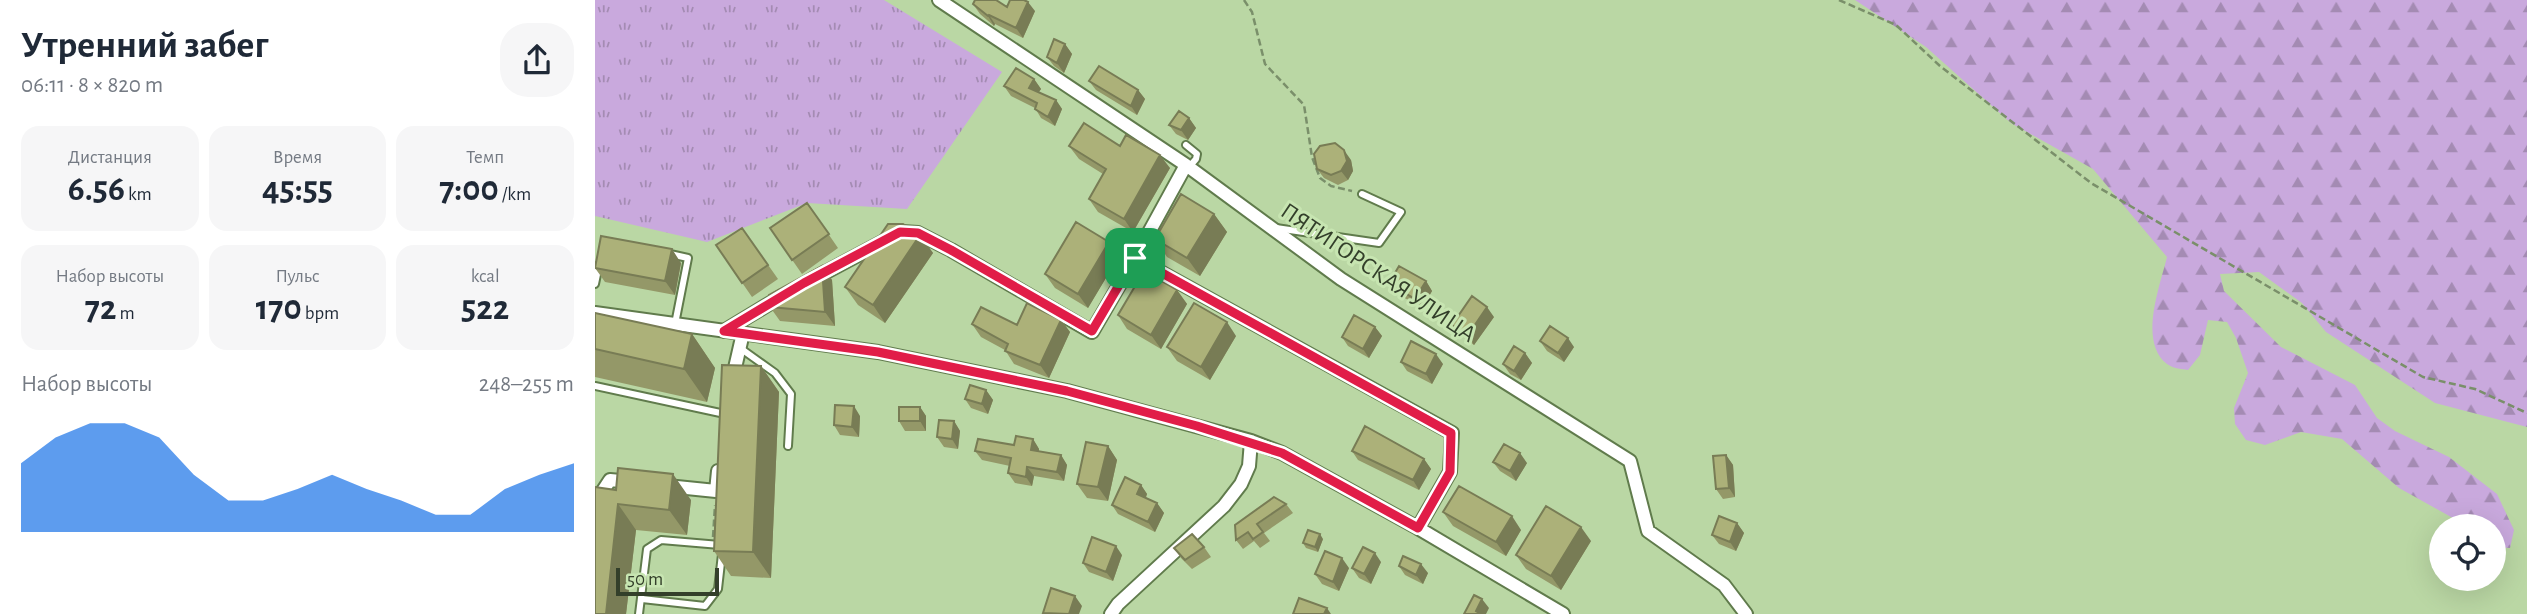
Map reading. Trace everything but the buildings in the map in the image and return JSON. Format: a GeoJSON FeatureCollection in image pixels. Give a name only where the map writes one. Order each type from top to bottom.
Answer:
{"type":"FeatureCollection","features":[{"type":"Feature","properties":{"kind":"street","name":"ПЯТИГОРСКАЯ УЛИЦА"},"geometry":{"type":"LineString","coordinates":[[939,0],[1188,166],[1341,279],[1630,461],[1648,531],[1724,586],[1746,614]]}},
{"type":"Feature","properties":{"kind":"street"},"geometry":{"type":"LineString","coordinates":[[724,331],[900,232],[918,233],[1092,331],[1188,166]]}},
{"type":"Feature","properties":{"kind":"street"},"geometry":{"type":"LineString","coordinates":[[1135,258],[1451,433],[1450,472],[1418,528]]}},
{"type":"Feature","properties":{"kind":"street"},"geometry":{"type":"LineString","coordinates":[[595,313],[878,352],[1067,391],[1251,441],[1282,453],[1418,528],[1563,614]]}},
{"type":"Feature","properties":{"kind":"street"},"geometry":{"type":"LineString","coordinates":[[724,421],[743,333]]}},
{"type":"Feature","properties":{"kind":"street"},"geometry":{"type":"LineString","coordinates":[[1111,614],[1118,604],[1224,506],[1241,484],[1249,466],[1251,441]]}},
{"type":"Feature","properties":{"kind":"street"},"geometry":{"type":"LineString","coordinates":[[595,503],[610,480],[716,491],[720,453]]}},
{"type":"Feature","properties":{"kind":"lane"},"geometry":{"type":"LineString","coordinates":[[1187,145],[1197,154],[1196,159],[1188,166]]}},
{"type":"Feature","properties":{"kind":"lane"},"geometry":{"type":"LineString","coordinates":[[1271,228],[1379,243],[1401,212],[1362,194]]}},
{"type":"Feature","properties":{"kind":"lane"},"geometry":{"type":"LineString","coordinates":[[595,284],[603,252]]}},
{"type":"Feature","properties":{"kind":"lane"},"geometry":{"type":"LineString","coordinates":[[664,253],[688,258],[675,324]]}},
{"type":"Feature","properties":{"kind":"lane"},"geometry":{"type":"LineString","coordinates":[[740,348],[775,373],[791,394],[788,446]]}},
{"type":"Feature","properties":{"kind":"lane"},"geometry":{"type":"LineString","coordinates":[[595,386],[724,421]]}},
{"type":"Feature","properties":{"kind":"lane"},"geometry":{"type":"LineString","coordinates":[[639,614],[647,549],[661,540],[723,545],[718,589],[705,606],[642,599]]}},
{"type":"Feature","properties":{"kind":"path"},"geometry":{"type":"LineString","coordinates":[[1244,0],[1252,12],[1265,64],[1304,105],[1312,157],[1320,178],[1331,186],[1362,194]]}},
{"type":"Feature","properties":{"kind":"path"},"geometry":{"type":"LineString","coordinates":[[1839,0],[1896,25],[1940,66],[2091,183],[2423,377],[2475,389],[2527,413]]}},
{"type":"Feature","properties":{"kind":"path"},"geometry":{"type":"LineString","coordinates":[[713,544],[716,491]]}},
{"type":"Feature","properties":{"kind":"green space"},"geometry":{"type":"Polygon","coordinates":[[[595,0],[884,0],[1002,72],[907,209],[807,203],[707,242],[595,216],[595,0]]]}},
{"type":"Feature","properties":{"kind":"green space"},"geometry":{"type":"Polygon","coordinates":[[[1855,0],[2527,0],[2527,427],[2435,403],[2326,332],[2302,303],[2259,272],[2220,274],[2224,291],[2281,347],[2355,385],[2377,418],[2395,431],[2449,457],[2497,494],[2514,530],[2510,548],[2506,548],[2506,514],[2446,514],[2399,488],[2342,439],[2301,432],[2265,445],[2246,440],[2235,424],[2234,408],[2248,373],[2236,338],[2227,322],[2208,320],[2200,355],[2188,370],[2167,364],[2158,354],[2152,328],[2156,298],[2167,257],[2093,169],[2011,123],[1926,47],[1855,0]]]}},
{"type":"Feature","properties":{"kind":"route"},"geometry":{"type":"LineString","coordinates":[[900,232],[918,233],[951,250],[1092,331],[1135,258],[1451,433],[1450,472],[1418,528],[1282,453],[1251,441],[1067,391],[878,352],[724,331],[804,283],[900,232]]}}]}
